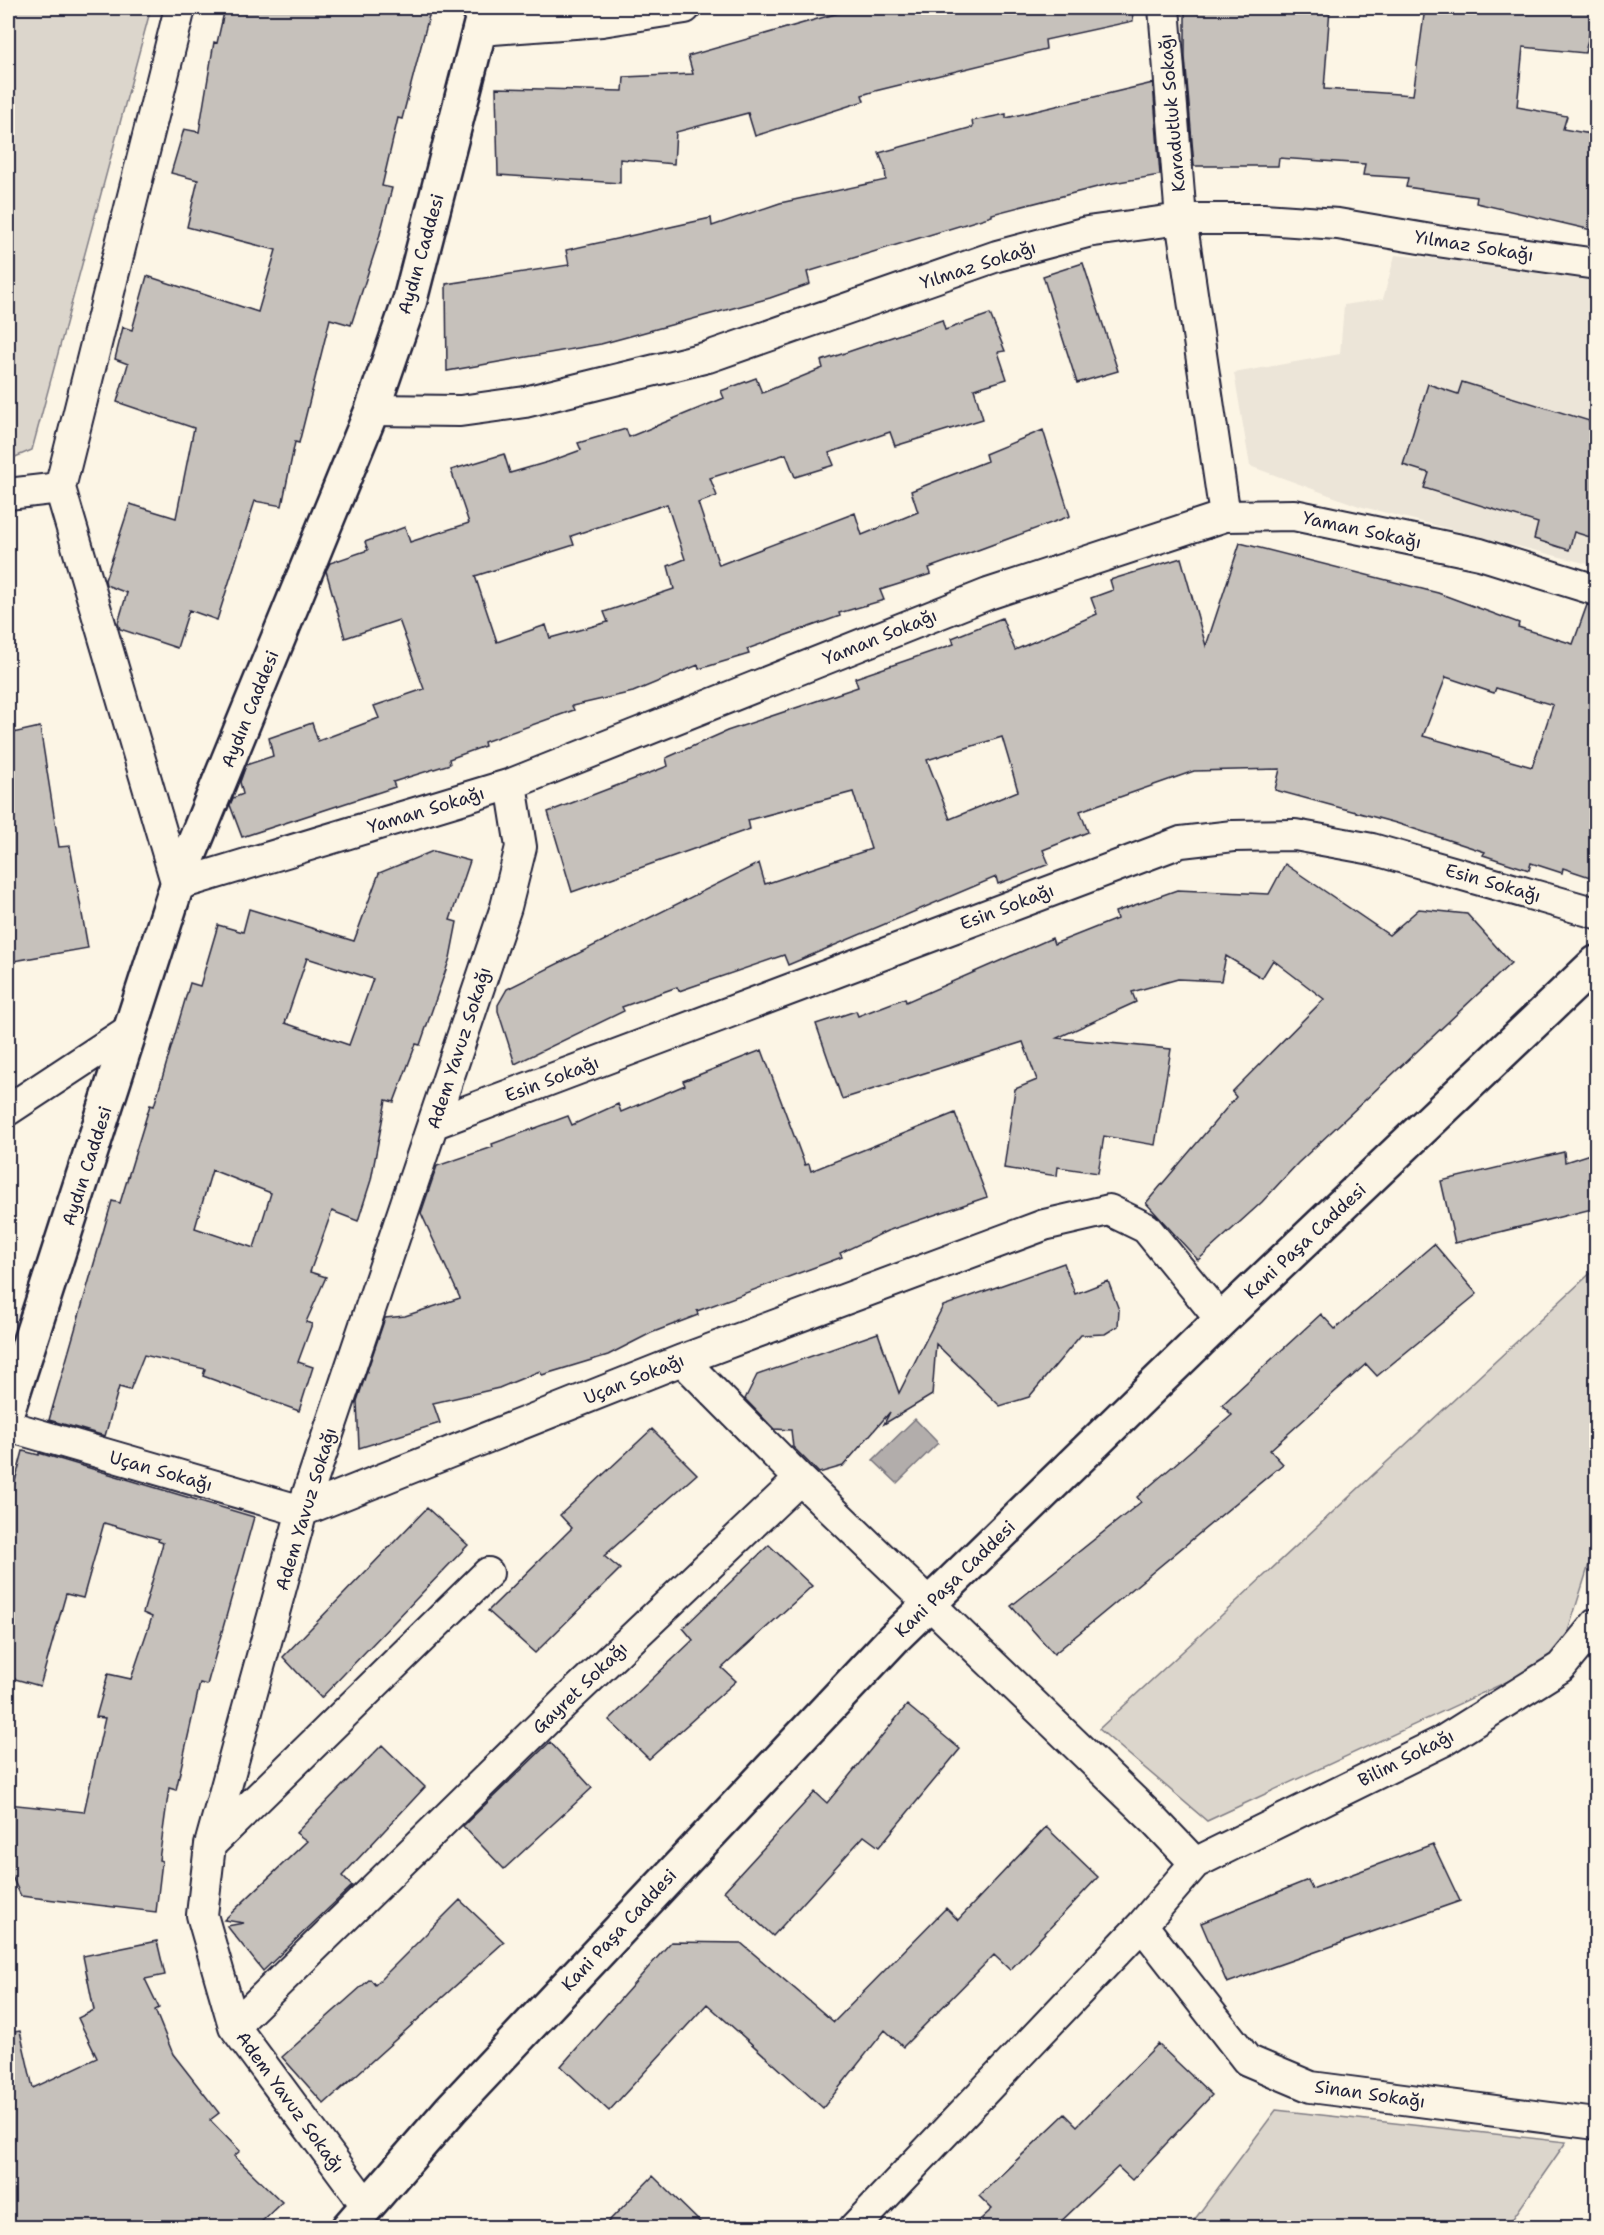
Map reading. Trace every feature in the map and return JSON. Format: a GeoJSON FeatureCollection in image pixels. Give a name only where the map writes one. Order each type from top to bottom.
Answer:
{"type":"FeatureCollection","features":[{"type":"Feature","properties":{"kind":"street"},"geometry":{"type":"LineString","coordinates":[[177,885],[60,488],[180,8]]}},
{"type":"Feature","properties":{"kind":"street"},"geometry":{"type":"LineString","coordinates":[[483,19],[602,21],[685,8]]}},
{"type":"Feature","properties":{"kind":"street","name":"Karadutluk Sokağı"},"geometry":{"type":"LineString","coordinates":[[1164,8],[1181,219],[1225,516]]}},
{"type":"Feature","properties":{"kind":"street","name":"Aydın Caddesi"},"geometry":{"type":"LineString","coordinates":[[8,1408],[177,885],[372,410],[410,300],[483,19]]}},
{"type":"Feature","properties":{"kind":"street","name":"Yılmaz Sokağı"},"geometry":{"type":"LineString","coordinates":[[372,410],[460,411],[525,402],[708,357],[997,256],[1087,232],[1181,219],[1263,219],[1338,224],[1596,264]]}},
{"type":"Feature","properties":{"kind":"street"},"geometry":{"type":"LineString","coordinates":[[8,494],[60,488]]}},
{"type":"Feature","properties":{"kind":"street","name":"Yaman Sokağı"},"geometry":{"type":"LineString","coordinates":[[177,885],[511,784],[988,594],[1225,516],[1294,516],[1480,554],[1596,590]]}},
{"type":"Feature","properties":{"kind":"street","name":"Adem Yavuz Sokağı"},"geometry":{"type":"LineString","coordinates":[[357,2217],[234,2026],[202,1915],[210,1845],[302,1511],[435,1123],[506,907],[521,847],[511,784]]}},
{"type":"Feature","properties":{"kind":"street","name":"Esin Sokağı"},"geometry":{"type":"LineString","coordinates":[[435,1123],[1181,842],[1233,836],[1296,835],[1372,849],[1596,913]]}},
{"type":"Feature","properties":{"kind":"street","name":"Kani Paşa Caddesi"},"geometry":{"type":"LineString","coordinates":[[357,2217],[459,2100],[894,1638],[1221,1320],[1596,963]]}},
{"type":"Feature","properties":{"kind":"street"},"geometry":{"type":"LineString","coordinates":[[8,1110],[131,1029]]}},
{"type":"Feature","properties":{"kind":"street","name":"Uçan Sokağı"},"geometry":{"type":"LineString","coordinates":[[8,1426],[302,1511],[682,1360],[1044,1225],[1109,1210],[1146,1228],[1221,1320]]}},
{"type":"Feature","properties":{"kind":"street"},"geometry":{"type":"LineString","coordinates":[[682,1360],[800,1479],[1155,1821],[1195,1863],[1142,1925],[854,2228]]}},
{"type":"Feature","properties":{"kind":"street","name":"Gayret Sokağı"},"geometry":{"type":"LineString","coordinates":[[234,2026],[568,1698],[800,1479]]}},
{"type":"Feature","properties":{"kind":"street"},"geometry":{"type":"LineString","coordinates":[[210,1845],[488,1573]]}},
{"type":"Feature","properties":{"kind":"street","name":"Bilim Sokağı"},"geometry":{"type":"LineString","coordinates":[[1195,1863],[1443,1741],[1561,1667],[1596,1624]]}},
{"type":"Feature","properties":{"kind":"street","name":"Sinan Sokağı"},"geometry":{"type":"LineString","coordinates":[[1142,1925],[1247,2060],[1311,2087],[1596,2124]]}},
{"type":"Feature","properties":{"kind":"shaded area"},"geometry":{"type":"Polygon","coordinates":[[[8,8],[151,8],[32,450],[8,460],[8,8]]]}},
{"type":"Feature","properties":{"kind":"shaded area"},"geometry":{"type":"Polygon","coordinates":[[[1395,255],[1596,273],[1596,566],[1359,506],[1250,466],[1234,373],[1340,354],[1344,305],[1383,299],[1395,255]]]}},
{"type":"Feature","properties":{"kind":"shaded area"},"geometry":{"type":"Polygon","coordinates":[[[1596,1268],[1596,1542],[1560,1657],[1207,1821],[1099,1729],[1596,1268]]]}},
{"type":"Feature","properties":{"kind":"shaded area"},"geometry":{"type":"Polygon","coordinates":[[[915,1419],[938,1443],[897,1483],[873,1460],[915,1419]]]}},
{"type":"Feature","properties":{"kind":"shaded area"},"geometry":{"type":"Polygon","coordinates":[[[1276,2110],[1566,2142],[1507,2227],[1189,2227],[1276,2110]]]}},
{"type":"Feature","properties":{"kind":"building"},"geometry":{"type":"Polygon","coordinates":[[[225,8],[431,8],[402,119],[398,118],[382,186],[392,188],[378,242],[351,325],[330,319],[299,443],[295,442],[282,506],[255,501],[217,620],[189,610],[177,648],[120,629],[118,623],[127,593],[106,585],[105,580],[130,504],[176,518],[194,428],[117,402],[128,364],[115,359],[123,327],[132,330],[147,276],[258,312],[276,250],[187,227],[198,180],[171,173],[184,129],[199,132],[214,42],[217,43],[225,8]]]}},
{"type":"Feature","properties":{"kind":"building"},"geometry":{"type":"Polygon","coordinates":[[[856,8],[1132,8],[1133,21],[1045,40],[1046,49],[875,91],[862,95],[864,101],[755,136],[748,113],[676,132],[674,164],[620,159],[620,183],[498,175],[496,88],[623,91],[624,77],[693,74],[688,56],[856,8]]]}},
{"type":"Feature","properties":{"kind":"building"},"geometry":{"type":"Polygon","coordinates":[[[1185,8],[1330,8],[1324,89],[1413,95],[1425,8],[1595,8],[1585,53],[1523,47],[1517,107],[1567,116],[1563,129],[1596,135],[1596,231],[1476,203],[1477,197],[1406,187],[1408,178],[1363,175],[1365,164],[1279,158],[1278,166],[1194,166],[1185,57],[1185,8]]]}},
{"type":"Feature","properties":{"kind":"building"},"geometry":{"type":"Polygon","coordinates":[[[1153,83],[1160,175],[1113,183],[992,214],[992,216],[807,272],[810,284],[770,298],[601,344],[447,371],[446,284],[569,265],[566,250],[711,218],[712,226],[780,203],[886,180],[885,168],[879,153],[973,127],[972,121],[1006,114],[1006,118],[1153,83]]]}},
{"type":"Feature","properties":{"kind":"building"},"geometry":{"type":"Polygon","coordinates":[[[1083,263],[1118,371],[1077,383],[1043,276],[1083,263]]]}},
{"type":"Feature","properties":{"kind":"building"},"geometry":{"type":"Polygon","coordinates":[[[990,314],[1005,351],[998,352],[1007,379],[974,389],[983,419],[895,446],[890,432],[829,453],[834,465],[795,477],[786,454],[710,478],[717,496],[698,503],[719,565],[855,513],[862,535],[918,512],[911,491],[987,461],[985,454],[1043,430],[1070,516],[929,568],[931,574],[880,590],[884,600],[839,613],[840,616],[747,649],[749,654],[699,669],[698,665],[633,692],[572,706],[574,710],[484,742],[485,746],[449,759],[450,764],[393,782],[395,787],[242,837],[230,805],[233,798],[243,794],[240,782],[246,765],[273,756],[269,738],[312,723],[318,741],[379,718],[374,706],[424,689],[399,620],[345,638],[326,571],[330,563],[368,550],[365,542],[405,527],[410,542],[469,523],[451,470],[504,454],[510,473],[581,450],[578,443],[626,429],[629,437],[724,398],[721,391],[756,378],[762,393],[823,368],[821,361],[942,320],[945,330],[990,314]],[[667,504],[571,536],[574,545],[475,576],[497,642],[546,625],[550,638],[608,622],[604,612],[674,589],[668,566],[685,559],[667,504]]]}},
{"type":"Feature","properties":{"kind":"building"},"geometry":{"type":"Polygon","coordinates":[[[1462,382],[1596,423],[1596,539],[1574,532],[1569,550],[1534,539],[1538,523],[1424,488],[1429,473],[1403,465],[1428,384],[1458,394],[1462,382]]]}},
{"type":"Feature","properties":{"kind":"building"},"geometry":{"type":"Polygon","coordinates":[[[1240,543],[1438,593],[1519,623],[1518,627],[1573,644],[1587,605],[1596,607],[1596,879],[1563,868],[1562,873],[1531,863],[1529,870],[1483,855],[1485,852],[1396,823],[1275,790],[1280,769],[1194,771],[1080,811],[1088,832],[1043,850],[1049,864],[998,884],[996,877],[788,965],[784,955],[679,991],[677,987],[622,1007],[624,1011],[515,1064],[498,1011],[498,1005],[507,989],[759,863],[765,884],[871,849],[853,792],[748,820],[750,829],[572,892],[548,812],[668,766],[666,758],[727,731],[858,687],[855,678],[954,644],[952,638],[1002,618],[1015,650],[1097,614],[1091,598],[1113,590],[1110,580],[1181,558],[1206,646],[1240,543]],[[1446,677],[1423,736],[1532,767],[1553,705],[1496,688],[1494,693],[1446,677]],[[1002,737],[927,760],[950,819],[1018,791],[1002,737]]]}},
{"type":"Feature","properties":{"kind":"building"},"geometry":{"type":"Polygon","coordinates":[[[40,727],[59,847],[70,846],[88,948],[8,962],[8,734],[40,727]]]}},
{"type":"Feature","properties":{"kind":"building"},"geometry":{"type":"Polygon","coordinates":[[[433,851],[470,861],[450,920],[457,922],[450,958],[420,1045],[416,1044],[394,1102],[386,1100],[371,1180],[358,1221],[332,1211],[310,1272],[326,1277],[306,1322],[312,1324],[298,1362],[313,1367],[299,1411],[203,1376],[205,1369],[144,1355],[130,1390],[119,1387],[105,1436],[49,1420],[112,1201],[120,1203],[150,1105],[154,1106],[190,983],[200,986],[218,925],[243,932],[249,909],[354,941],[379,873],[433,851]],[[307,958],[285,1023],[349,1045],[373,979],[307,958]],[[212,1170],[195,1228],[254,1248],[271,1193],[212,1170]]]}},
{"type":"Feature","properties":{"kind":"building"},"geometry":{"type":"Polygon","coordinates":[[[1285,864],[1389,935],[1419,909],[1467,914],[1511,963],[1298,1163],[1262,1202],[1198,1260],[1146,1203],[1236,1097],[1232,1092],[1324,999],[1273,960],[1262,978],[1226,956],[1221,981],[1178,979],[1132,992],[1136,1002],[1057,1038],[1171,1049],[1155,1145],[1104,1136],[1098,1173],[1058,1167],[1057,1176],[1004,1168],[1015,1089],[1037,1080],[1023,1042],[842,1099],[816,1024],[856,1011],[858,1016],[905,998],[906,1002],[1052,938],[1054,944],[1117,919],[1115,912],[1177,890],[1269,894],[1285,864]]]}},
{"type":"Feature","properties":{"kind":"building"},"geometry":{"type":"Polygon","coordinates":[[[762,1050],[805,1165],[809,1164],[811,1171],[955,1113],[987,1197],[887,1231],[840,1253],[842,1257],[697,1311],[698,1315],[651,1333],[608,1355],[542,1375],[540,1371],[499,1388],[433,1403],[440,1423],[359,1448],[357,1401],[385,1318],[405,1316],[460,1298],[421,1213],[437,1166],[493,1147],[492,1144],[568,1116],[572,1125],[618,1104],[621,1112],[685,1085],[683,1081],[762,1050]]]}},
{"type":"Feature","properties":{"kind":"building"},"geometry":{"type":"Polygon","coordinates":[[[1564,1152],[1565,1162],[1596,1152],[1596,1208],[1455,1243],[1441,1181],[1564,1152]]]}},
{"type":"Feature","properties":{"kind":"building"},"geometry":{"type":"Polygon","coordinates":[[[1434,1244],[1477,1294],[1377,1376],[1366,1364],[1270,1450],[1283,1464],[1054,1654],[1011,1606],[1141,1502],[1137,1497],[1232,1415],[1222,1405],[1321,1314],[1335,1329],[1434,1244]]]}},
{"type":"Feature","properties":{"kind":"building"},"geometry":{"type":"Polygon","coordinates":[[[1064,1263],[1075,1294],[1108,1281],[1119,1310],[1118,1326],[1105,1334],[1081,1335],[1029,1397],[1000,1406],[936,1344],[932,1395],[884,1424],[890,1412],[843,1466],[819,1473],[793,1447],[791,1430],[774,1429],[745,1399],[757,1375],[878,1333],[899,1393],[943,1306],[1064,1263]]]}},
{"type":"Feature","properties":{"kind":"building"},"geometry":{"type":"Polygon","coordinates":[[[652,1429],[697,1474],[604,1556],[620,1569],[535,1653],[488,1611],[572,1528],[560,1515],[652,1429]]]}},
{"type":"Feature","properties":{"kind":"building"},"geometry":{"type":"Polygon","coordinates":[[[23,1451],[39,1455],[39,1453],[254,1517],[207,1685],[200,1683],[176,1790],[169,1788],[159,1860],[162,1861],[156,1912],[21,1896],[8,1868],[8,1804],[84,1812],[105,1718],[96,1717],[108,1674],[131,1679],[152,1617],[143,1613],[163,1543],[158,1541],[159,1539],[104,1523],[83,1598],[66,1594],[40,1686],[8,1677],[8,1508],[23,1451]]]}},
{"type":"Feature","properties":{"kind":"building"},"geometry":{"type":"Polygon","coordinates":[[[427,1508],[468,1545],[321,1698],[283,1657],[427,1508]]]}},
{"type":"Feature","properties":{"kind":"building"},"geometry":{"type":"Polygon","coordinates":[[[769,1545],[812,1586],[722,1668],[736,1681],[649,1759],[609,1720],[693,1640],[683,1628],[769,1545]]]}},
{"type":"Feature","properties":{"kind":"building"},"geometry":{"type":"Polygon","coordinates":[[[907,1705],[960,1749],[879,1847],[864,1836],[773,1936],[724,1891],[815,1792],[827,1803],[907,1705]]]}},
{"type":"Feature","properties":{"kind":"building"},"geometry":{"type":"Polygon","coordinates":[[[550,1742],[592,1788],[504,1869],[463,1826],[550,1742]]]}},
{"type":"Feature","properties":{"kind":"building"},"geometry":{"type":"Polygon","coordinates":[[[382,1745],[425,1787],[342,1876],[352,1886],[263,1971],[227,1926],[244,1923],[224,1920],[307,1841],[296,1833],[382,1745]]]}},
{"type":"Feature","properties":{"kind":"building"},"geometry":{"type":"Polygon","coordinates":[[[1046,1827],[1098,1877],[1010,1970],[994,1955],[903,2047],[885,2030],[823,2108],[707,2004],[609,2111],[561,2066],[671,1942],[741,1943],[834,2022],[946,1908],[958,1920],[1046,1827]]]}},
{"type":"Feature","properties":{"kind":"building"},"geometry":{"type":"Polygon","coordinates":[[[1433,1844],[1460,1901],[1227,1983],[1201,1923],[1308,1880],[1312,1889],[1433,1844]]]}},
{"type":"Feature","properties":{"kind":"building"},"geometry":{"type":"Polygon","coordinates":[[[460,1900],[504,1942],[324,2104],[282,2057],[370,1979],[375,1985],[460,1900]]]}},
{"type":"Feature","properties":{"kind":"building"},"geometry":{"type":"Polygon","coordinates":[[[157,1941],[165,1975],[145,1979],[159,2008],[155,2010],[173,2054],[219,2113],[210,2120],[240,2151],[234,2156],[282,2202],[255,2228],[8,2228],[8,2033],[20,2031],[33,2088],[97,2058],[78,2018],[94,2010],[83,1956],[157,1941]]]}},
{"type":"Feature","properties":{"kind":"building"},"geometry":{"type":"Polygon","coordinates":[[[1158,2044],[1212,2095],[1132,2180],[1118,2167],[1054,2228],[971,2228],[992,2209],[979,2196],[1065,2114],[1077,2126],[1158,2044]]]}},
{"type":"Feature","properties":{"kind":"building"},"geometry":{"type":"Polygon","coordinates":[[[653,2176],[706,2228],[602,2228],[653,2176]]]}}]}
